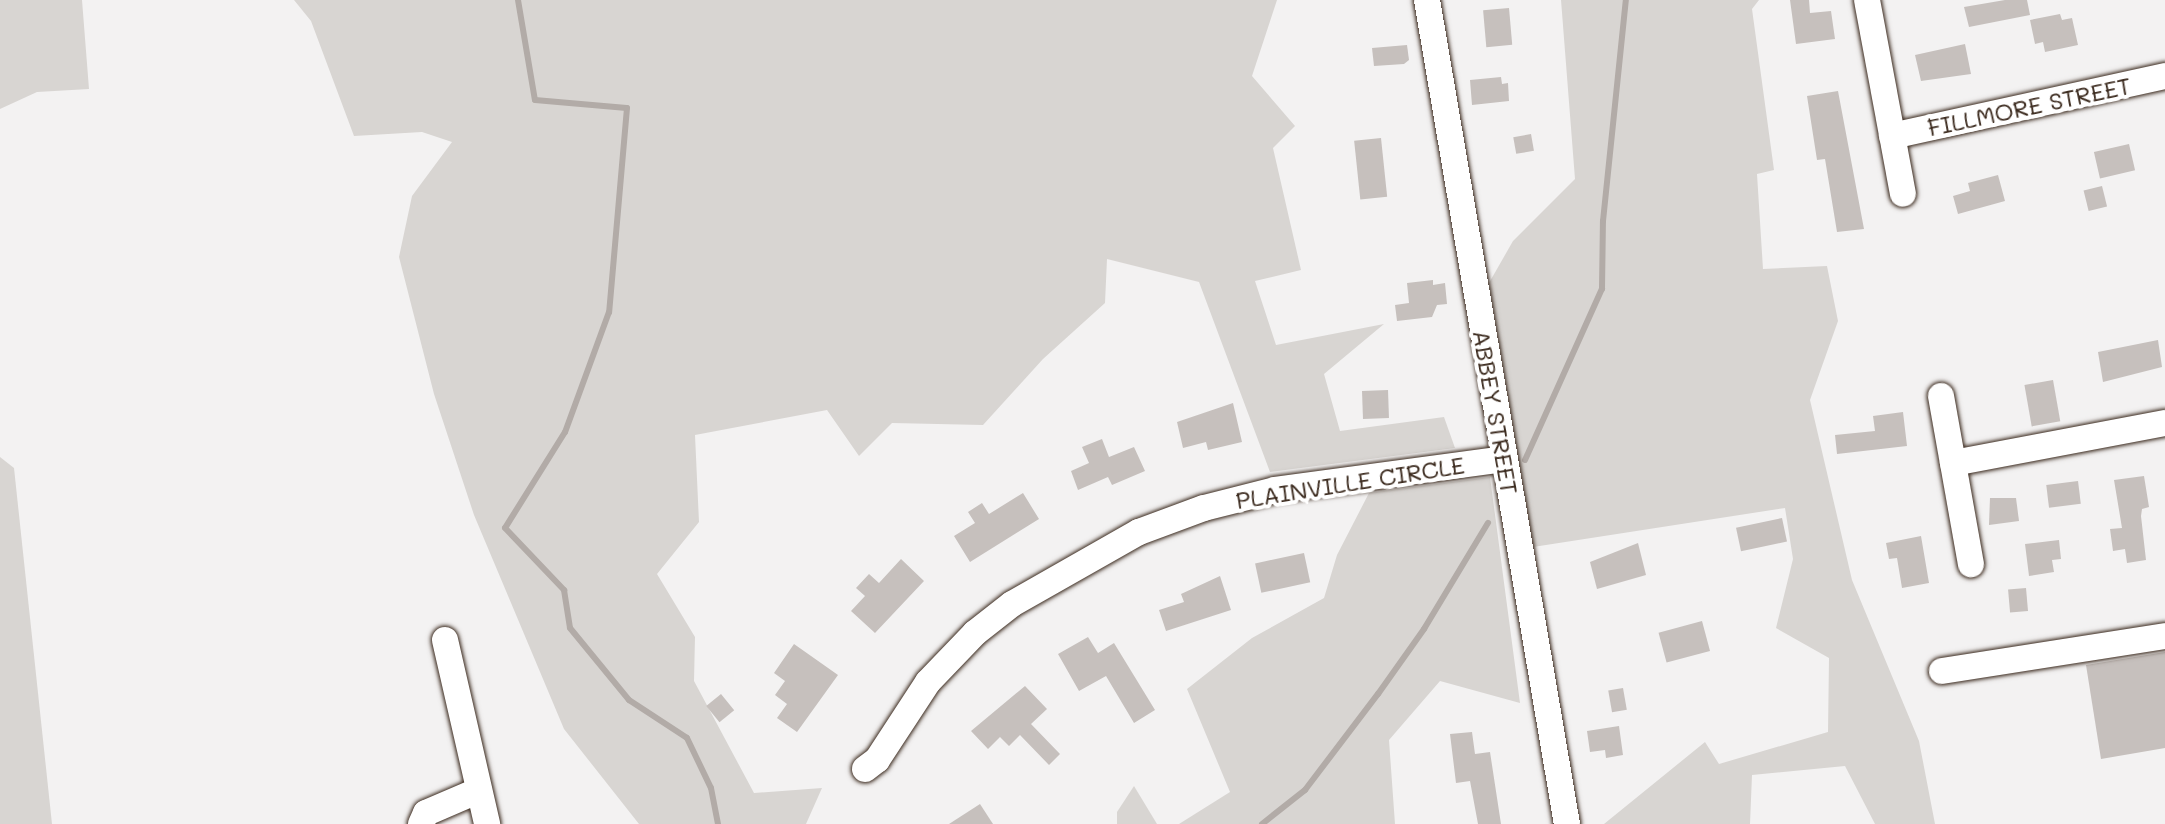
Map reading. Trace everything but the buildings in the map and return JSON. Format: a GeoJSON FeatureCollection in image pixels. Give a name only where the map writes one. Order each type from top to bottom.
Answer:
{"type":"FeatureCollection","features":[{"type":"Feature","properties":{"kind":"street","name":"ABBEY STREET"},"geometry":{"type":"LineString","coordinates":[[1427,0],[1567,824]]}},
{"type":"Feature","properties":{"kind":"street"},"geometry":{"type":"LineString","coordinates":[[1867,0],[1903,194]]}},
{"type":"Feature","properties":{"kind":"street","name":"FILLMORE STREET"},"geometry":{"type":"LineString","coordinates":[[1892,136],[2165,76]]}},
{"type":"Feature","properties":{"kind":"street"},"geometry":{"type":"LineString","coordinates":[[1941,396],[1971,564]]}},
{"type":"Feature","properties":{"kind":"street"},"geometry":{"type":"LineString","coordinates":[[1953,463],[2165,423]]}},
{"type":"Feature","properties":{"kind":"street","name":"PLAINVILLE CIRCLE"},"geometry":{"type":"LineString","coordinates":[[865,769],[877,760],[928,682],[975,633],[1012,604],[1139,532],[1204,508],[1275,490],[1504,459]]}},
{"type":"Feature","properties":{"kind":"street"},"geometry":{"type":"LineString","coordinates":[[1942,671],[2165,636]]}},
{"type":"Feature","properties":{"kind":"street"},"geometry":{"type":"LineString","coordinates":[[445,640],[477,791],[487,824]]}},
{"type":"Feature","properties":{"kind":"street"},"geometry":{"type":"LineString","coordinates":[[421,824],[426,813],[477,791]]}},
{"type":"Feature","properties":{"kind":"shaded area"},"geometry":{"type":"Polygon","coordinates":[[[0,0],[82,0],[89,89],[37,92],[0,109],[0,0]]]}},
{"type":"Feature","properties":{"kind":"shaded area"},"geometry":{"type":"Polygon","coordinates":[[[294,0],[1277,0],[1252,76],[1295,126],[1273,148],[1301,270],[1255,281],[1276,345],[1384,324],[1324,374],[1340,431],[1444,417],[1455,448],[1270,472],[1199,282],[1107,259],[1105,303],[1043,359],[983,425],[892,423],[859,456],[827,410],[695,435],[699,522],[657,574],[695,637],[694,681],[754,793],[822,788],[806,824],[639,824],[564,729],[474,515],[434,394],[399,257],[412,196],[452,142],[422,132],[354,136],[311,21],[294,0]]]}},
{"type":"Feature","properties":{"kind":"shaded area"},"geometry":{"type":"Polygon","coordinates":[[[1561,0],[1759,0],[1752,9],[1774,170],[1757,174],[1763,269],[1827,266],[1838,321],[1810,400],[1852,580],[1919,741],[1935,824],[1875,824],[1845,766],[1752,775],[1750,824],[1604,824],[1705,742],[1719,764],[1828,732],[1829,658],[1776,628],[1793,559],[1785,508],[1533,547],[1489,283],[1513,241],[1575,179],[1561,0]]]}},
{"type":"Feature","properties":{"kind":"shaded area"},"geometry":{"type":"Polygon","coordinates":[[[0,457],[14,468],[52,824],[0,824],[0,457]]]}},
{"type":"Feature","properties":{"kind":"shaded area"},"geometry":{"type":"Polygon","coordinates":[[[1490,477],[1520,703],[1440,681],[1389,740],[1395,824],[1179,824],[1230,792],[1187,689],[1252,638],[1324,598],[1337,555],[1369,493],[1490,477]]]}},
{"type":"Feature","properties":{"kind":"shaded area"},"geometry":{"type":"Polygon","coordinates":[[[1134,786],[1157,824],[1117,824],[1117,812],[1134,786]]]}},
{"type":"Feature","properties":{"kind":"waterway"},"geometry":{"type":"LineString","coordinates":[[518,0],[535,100],[627,108],[609,312],[565,432],[505,528],[564,590],[570,628],[629,700],[687,738],[711,788],[718,824]]}},
{"type":"Feature","properties":{"kind":"waterway"},"geometry":{"type":"LineString","coordinates":[[1525,460],[1602,289],[1603,221],[1626,0]]}},
{"type":"Feature","properties":{"kind":"waterway"},"geometry":{"type":"LineString","coordinates":[[1262,824],[1305,790],[1378,694],[1424,629],[1488,523]]}}]}
